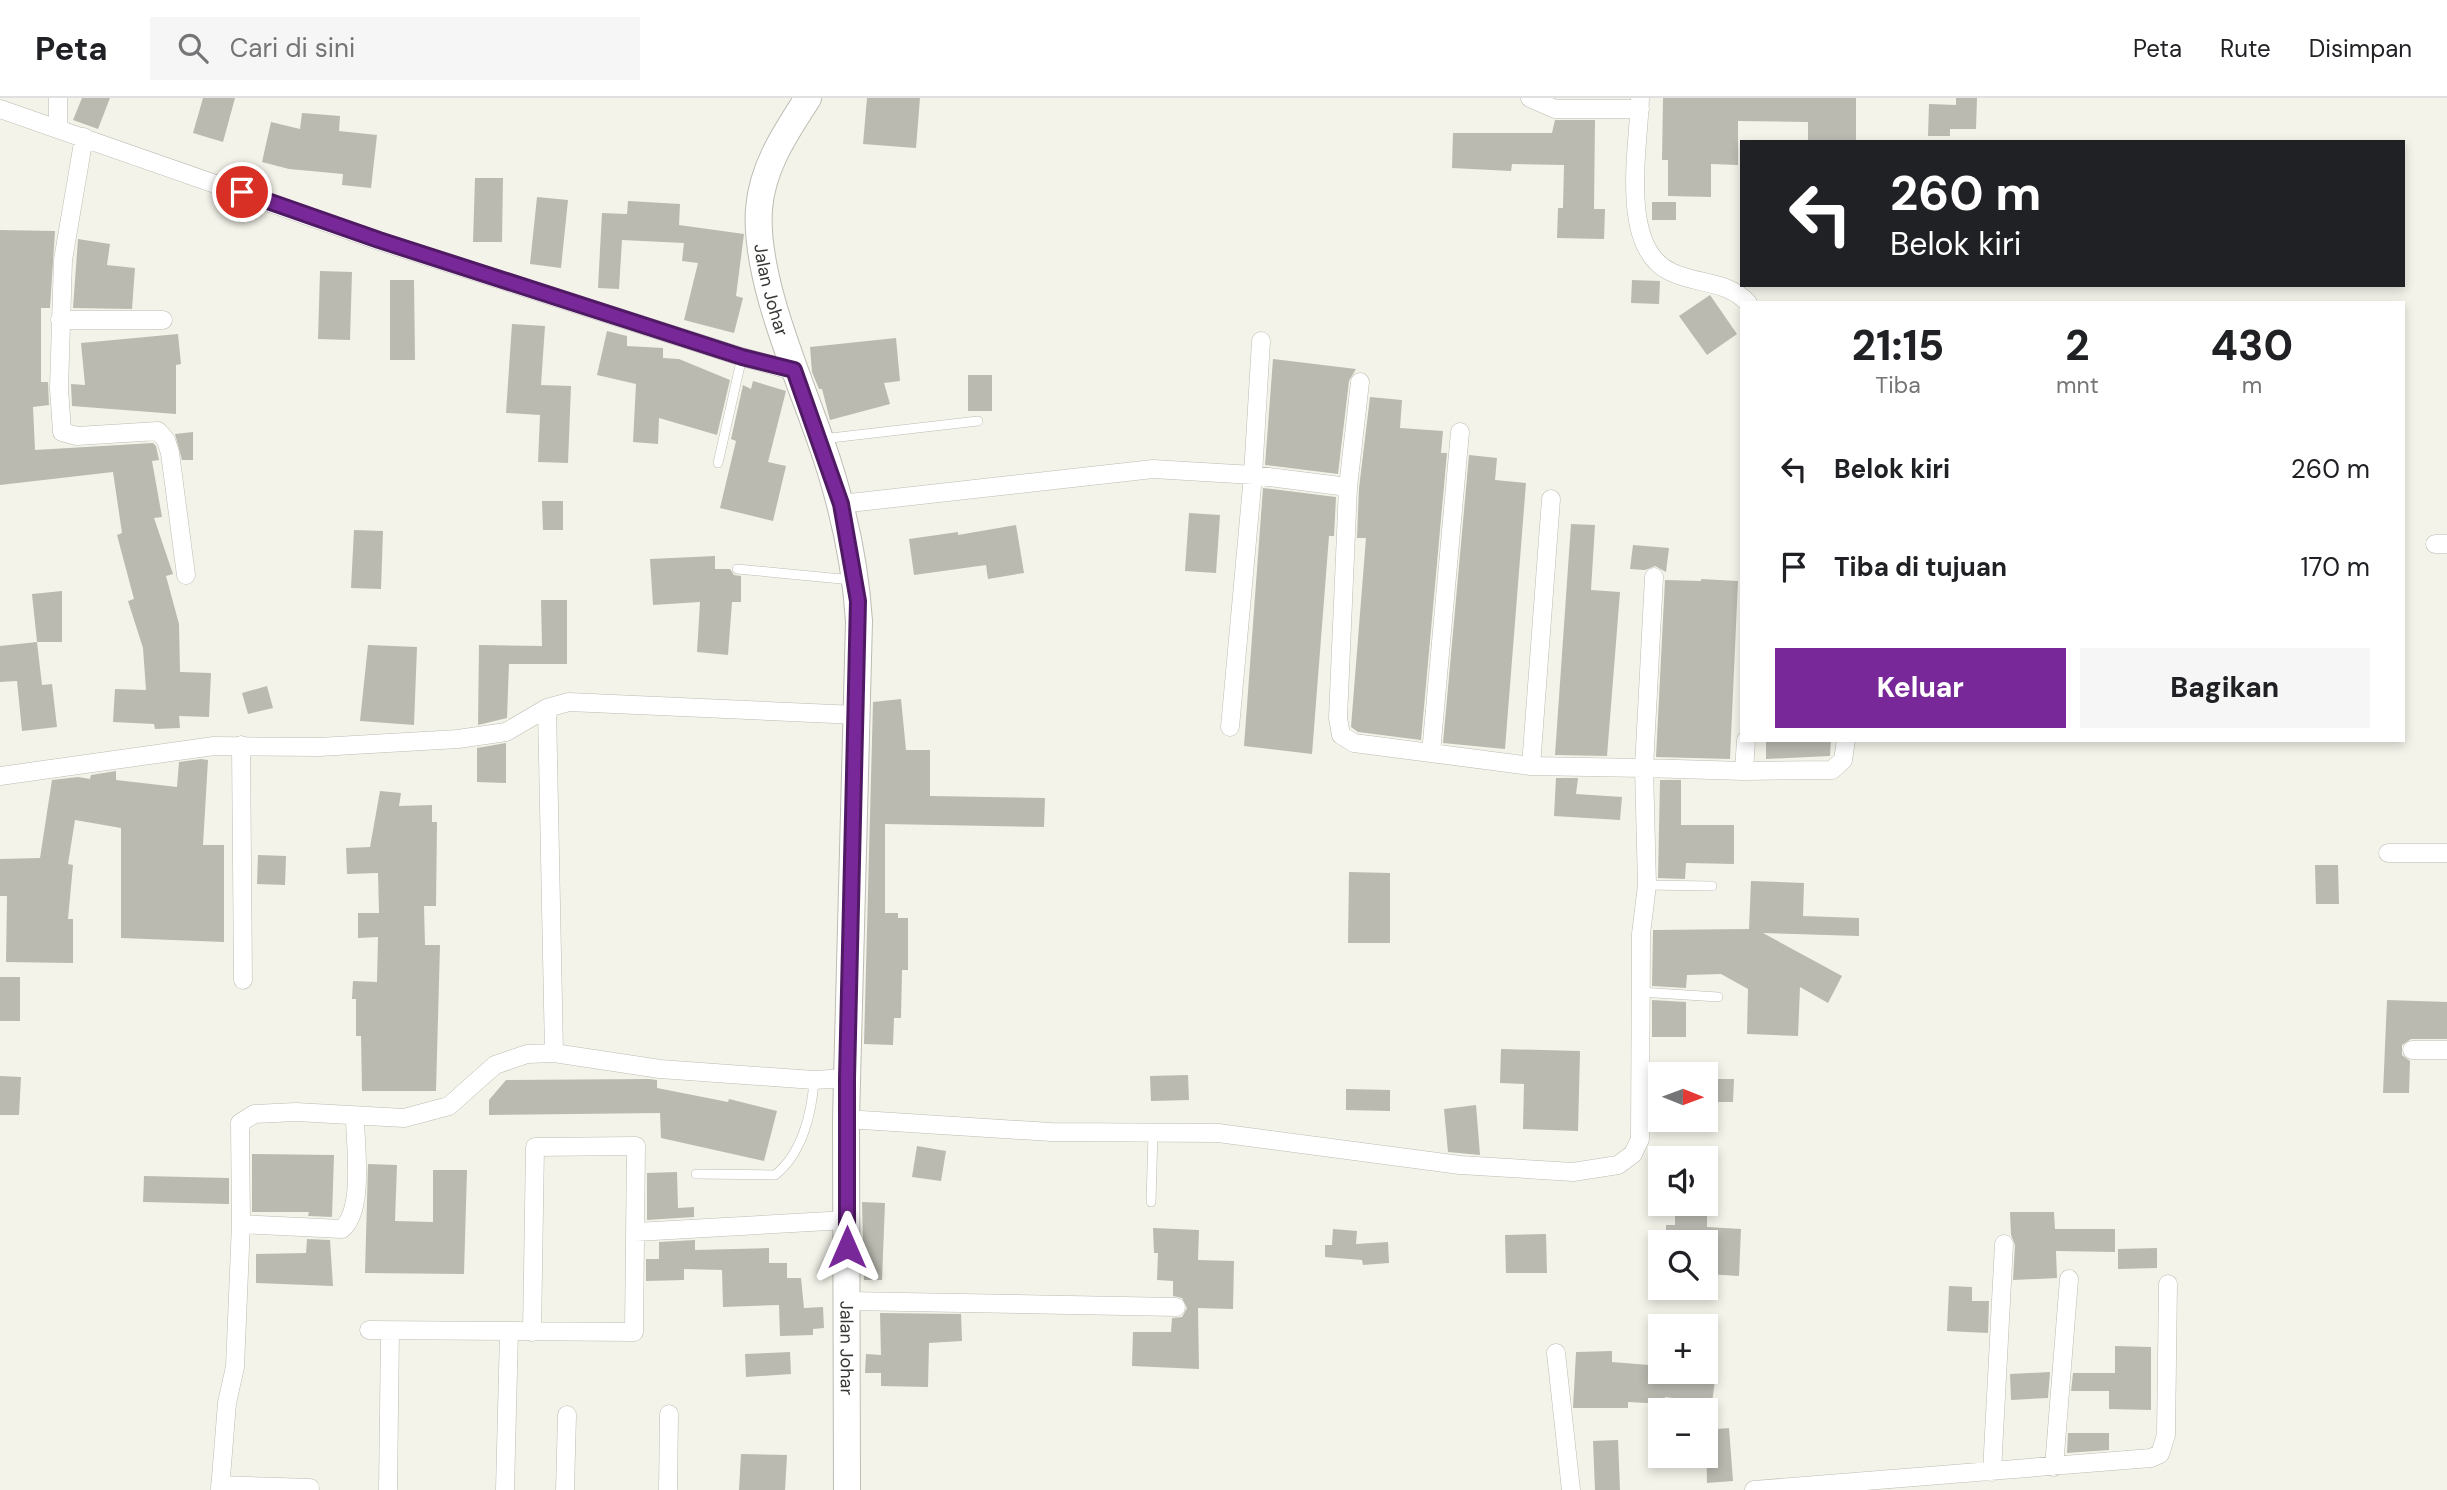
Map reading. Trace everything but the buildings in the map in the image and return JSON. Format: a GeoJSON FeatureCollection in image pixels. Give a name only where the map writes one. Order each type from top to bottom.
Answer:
{"type":"FeatureCollection","features":[{"type":"Feature","properties":{"kind":"street"},"geometry":{"type":"LineString","coordinates":[[58,98],[58,128]]}},
{"type":"Feature","properties":{"kind":"street","name":"Jalan Johar"},"geometry":{"type":"LineString","coordinates":[[808,98],[785,134],[767,172],[759,208],[758,232],[765,269],[794,370],[841,504],[857,581],[859,621],[846,1119],[847,1490]]}},
{"type":"Feature","properties":{"kind":"street"},"geometry":{"type":"LineString","coordinates":[[1530,98],[1555,109],[1640,104],[1636,217],[1646,251],[1671,272],[1736,290],[1746,301]]}},
{"type":"Feature","properties":{"kind":"street"},"geometry":{"type":"LineString","coordinates":[[3,106],[58,128],[379,240],[742,357],[794,370]]}},
{"type":"Feature","properties":{"kind":"street"},"geometry":{"type":"LineString","coordinates":[[84,137],[65,235],[58,413],[62,432],[77,436],[141,430],[158,431],[164,436],[170,453],[186,575]]}},
{"type":"Feature","properties":{"kind":"street"},"geometry":{"type":"LineString","coordinates":[[61,320],[163,320]]}},
{"type":"Feature","properties":{"kind":"street"},"geometry":{"type":"LineString","coordinates":[[1230,727],[1253,475],[1261,341]]}},
{"type":"Feature","properties":{"kind":"street"},"geometry":{"type":"LineString","coordinates":[[1360,382],[1348,486],[1338,718],[1341,735],[1354,743],[1531,766],[1744,771],[1832,770],[1843,760],[1846,742]]}},
{"type":"Feature","properties":{"kind":"street"},"geometry":{"type":"LineString","coordinates":[[1431,753],[1460,432]]}},
{"type":"Feature","properties":{"kind":"street"},"geometry":{"type":"LineString","coordinates":[[841,504],[1153,469],[1253,475],[1348,486]]}},
{"type":"Feature","properties":{"kind":"street"},"geometry":{"type":"LineString","coordinates":[[1531,766],[1551,499]]}},
{"type":"Feature","properties":{"kind":"street"},"geometry":{"type":"LineString","coordinates":[[846,1119],[1051,1132],[1218,1133],[1460,1165],[1573,1172],[1618,1165],[1633,1154],[1640,1139],[1640,992],[1647,885],[1644,768],[1654,577]]}},
{"type":"Feature","properties":{"kind":"street"},"geometry":{"type":"LineString","coordinates":[[0,776],[189,749],[241,745],[319,747],[458,739],[506,732],[547,708],[578,702],[856,715]]}},
{"type":"Feature","properties":{"kind":"street"},"geometry":{"type":"LineString","coordinates":[[547,708],[554,1053]]}},
{"type":"Feature","properties":{"kind":"street"},"geometry":{"type":"LineString","coordinates":[[1744,771],[1746,742]]}},
{"type":"Feature","properties":{"kind":"street"},"geometry":{"type":"LineString","coordinates":[[241,745],[243,980]]}},
{"type":"Feature","properties":{"kind":"street"},"geometry":{"type":"LineString","coordinates":[[2388,853],[2447,853]]}},
{"type":"Feature","properties":{"kind":"street"},"geometry":{"type":"LineString","coordinates":[[2412,1050],[2447,1050]]}},
{"type":"Feature","properties":{"kind":"street"},"geometry":{"type":"LineString","coordinates":[[310,1489],[220,1487],[227,1403],[235,1367],[241,1224],[239,1145],[244,1118],[254,1114],[286,1113],[404,1118],[449,1107],[495,1065],[527,1054],[554,1053],[660,1069],[814,1080],[847,1078]]}},
{"type":"Feature","properties":{"kind":"street"},"geometry":{"type":"LineString","coordinates":[[241,1224],[342,1228],[348,1223],[356,1202],[355,1116]]}},
{"type":"Feature","properties":{"kind":"street"},"geometry":{"type":"LineString","coordinates":[[369,1330],[509,1332],[532,1332],[634,1332],[636,1146],[534,1147],[532,1332]]}},
{"type":"Feature","properties":{"kind":"street"},"geometry":{"type":"LineString","coordinates":[[636,1232],[847,1220]]}},
{"type":"Feature","properties":{"kind":"street"},"geometry":{"type":"LineString","coordinates":[[1992,1472],[2004,1244]]}},
{"type":"Feature","properties":{"kind":"street"},"geometry":{"type":"LineString","coordinates":[[2054,1467],[2068,1279]]}},
{"type":"Feature","properties":{"kind":"street"},"geometry":{"type":"LineString","coordinates":[[1754,1490],[2054,1467],[2151,1458],[2160,1454],[2166,1435],[2168,1284]]}},
{"type":"Feature","properties":{"kind":"street"},"geometry":{"type":"LineString","coordinates":[[847,1301],[1176,1307]]}},
{"type":"Feature","properties":{"kind":"street"},"geometry":{"type":"LineString","coordinates":[[388,1490],[390,1331]]}},
{"type":"Feature","properties":{"kind":"street"},"geometry":{"type":"LineString","coordinates":[[505,1490],[509,1332]]}},
{"type":"Feature","properties":{"kind":"street"},"geometry":{"type":"LineString","coordinates":[[1556,1353],[1571,1490]]}},
{"type":"Feature","properties":{"kind":"street"},"geometry":{"type":"LineString","coordinates":[[667,1490],[669,1414]]}},
{"type":"Feature","properties":{"kind":"street"},"geometry":{"type":"LineString","coordinates":[[565,1490],[567,1415]]}},
{"type":"Feature","properties":{"kind":"lane"},"geometry":{"type":"LineString","coordinates":[[718,463],[742,357]]}},
{"type":"Feature","properties":{"kind":"lane"},"geometry":{"type":"LineString","coordinates":[[820,439],[978,421]]}},
{"type":"Feature","properties":{"kind":"lane"},"geometry":{"type":"LineString","coordinates":[[737,569],[857,581]]}},
{"type":"Feature","properties":{"kind":"lane"},"geometry":{"type":"LineString","coordinates":[[1647,885],[1712,886]]}},
{"type":"Feature","properties":{"kind":"lane"},"geometry":{"type":"LineString","coordinates":[[1640,992],[1718,996]]}},
{"type":"Feature","properties":{"kind":"lane"},"geometry":{"type":"LineString","coordinates":[[696,1174],[775,1175],[796,1154],[813,1095],[814,1080]]}},
{"type":"Feature","properties":{"kind":"lane"},"geometry":{"type":"LineString","coordinates":[[1151,1202],[1153,1132]]}},
{"type":"Feature","properties":{"kind":"route"},"geometry":{"type":"LineString","coordinates":[[242,192],[405,249],[742,357],[794,370],[841,504],[857,581],[859,621],[846,1119],[847,1247]]}}]}
